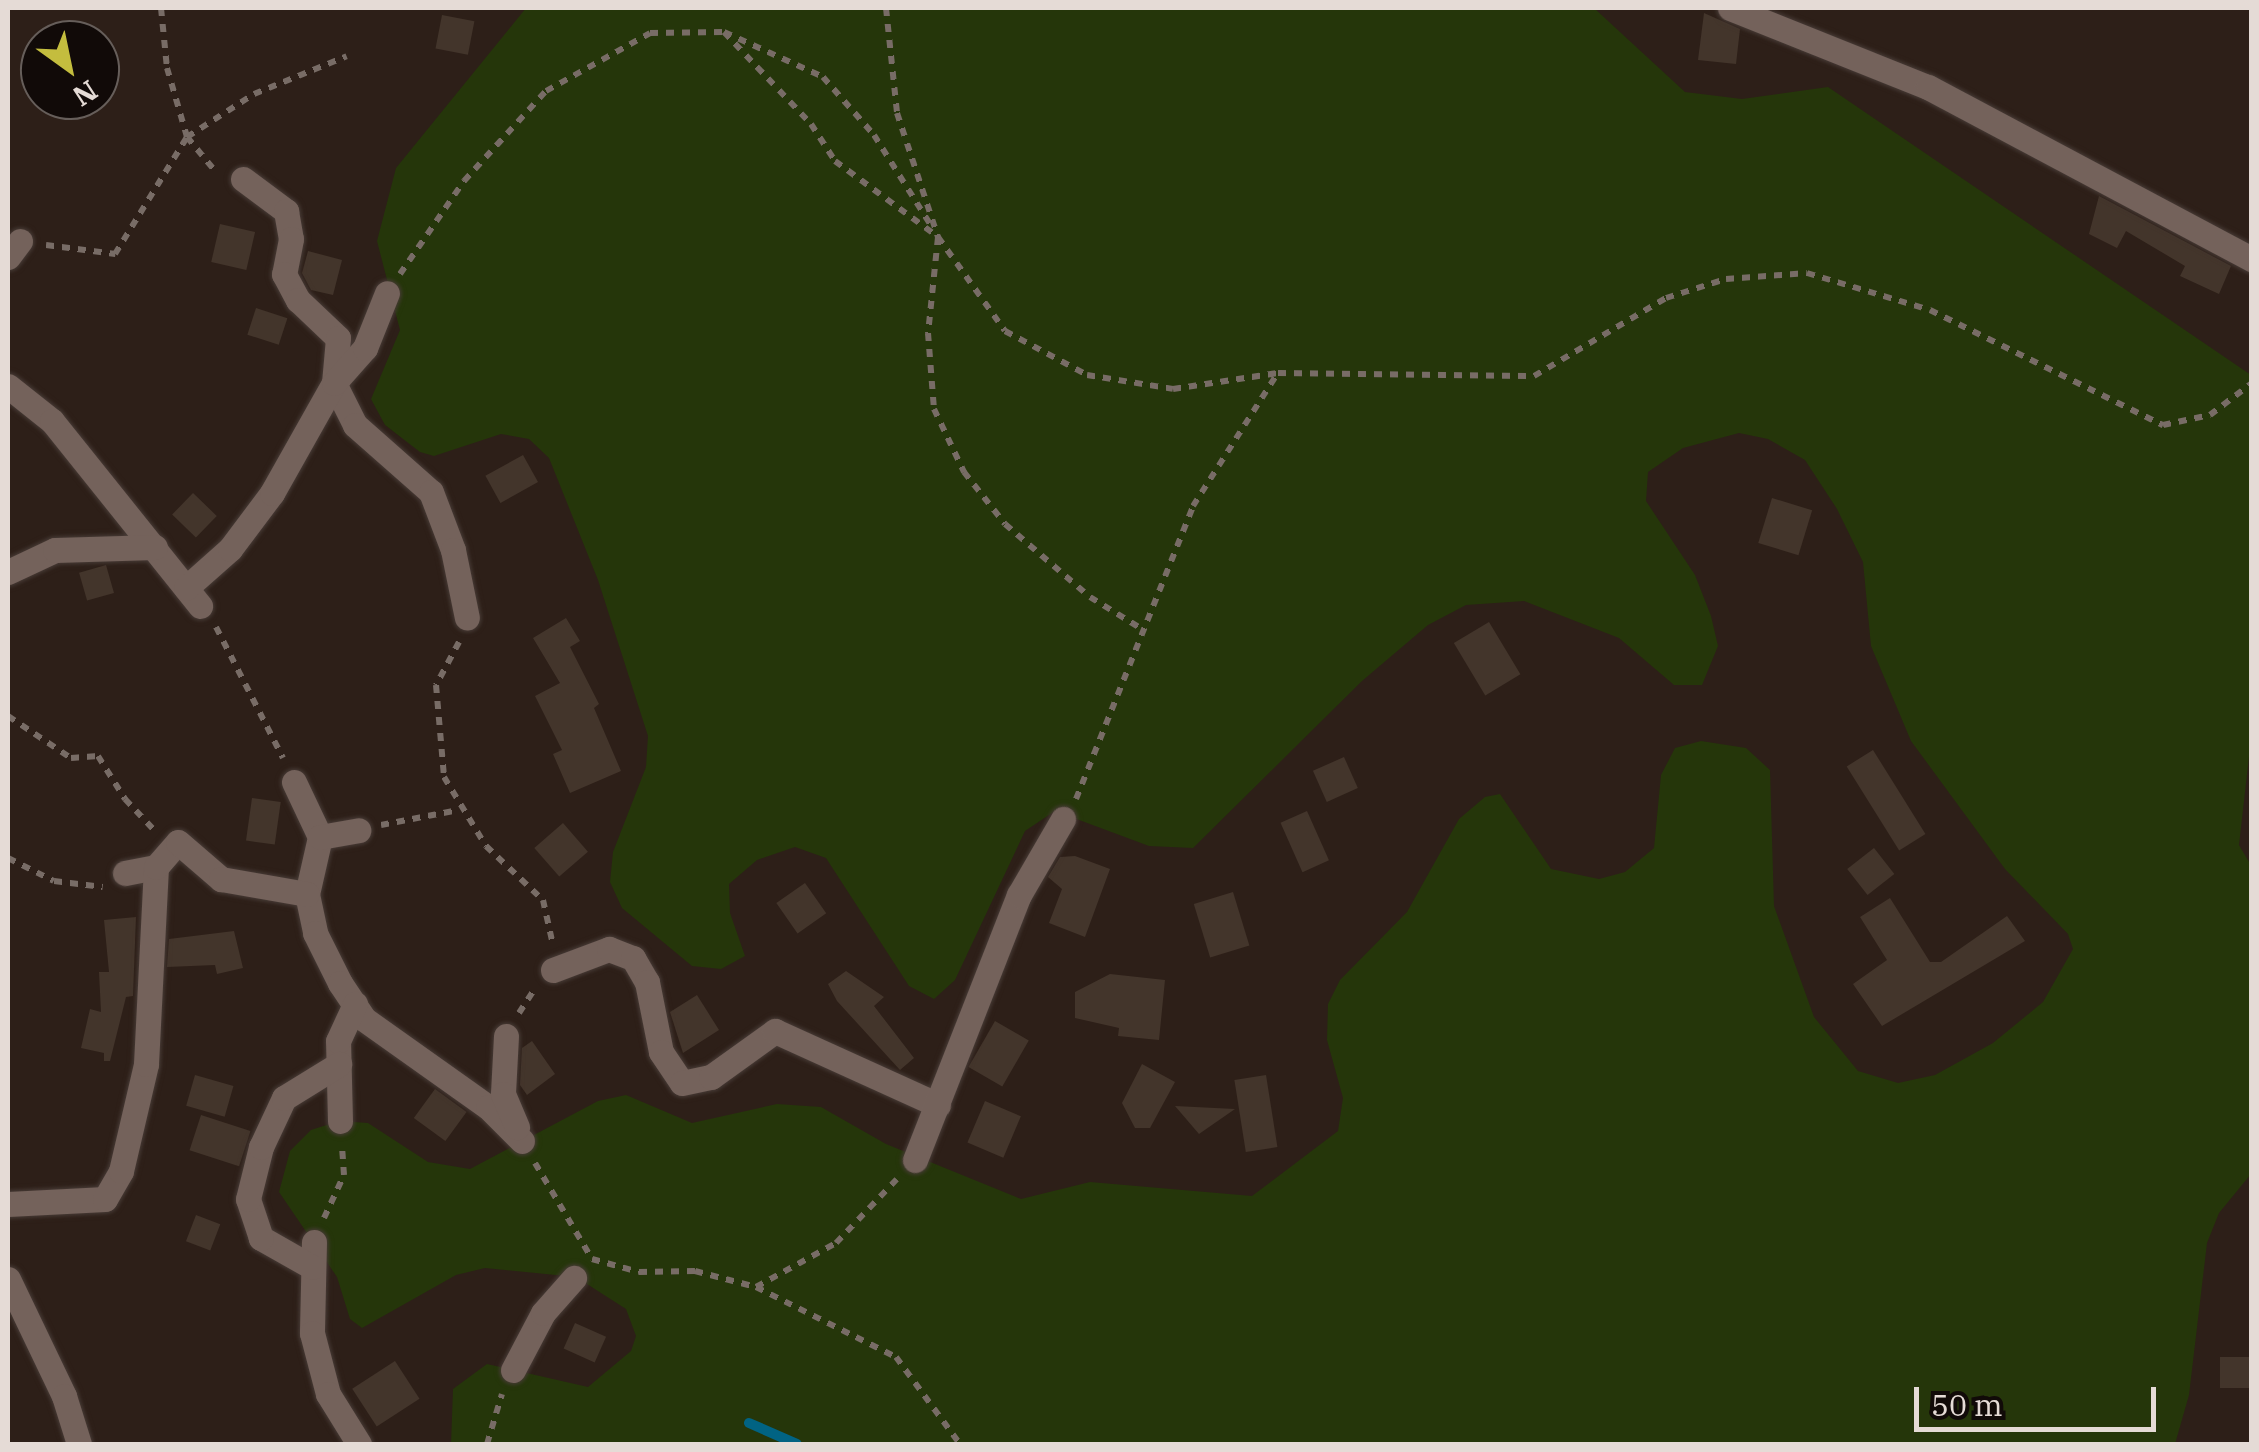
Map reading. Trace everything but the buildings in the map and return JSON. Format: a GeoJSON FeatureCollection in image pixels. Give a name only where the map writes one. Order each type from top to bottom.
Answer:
{"type":"FeatureCollection","features":[{"type":"Feature","properties":{"kind":"street"},"geometry":{"type":"LineString","coordinates":[[1730,8],[1928,88],[2252,259]]}},
{"type":"Feature","properties":{"kind":"street"},"geometry":{"type":"LineString","coordinates":[[243,179],[286,211],[291,239],[284,274],[298,300],[338,338],[334,383],[356,425],[432,492],[453,550],[467,618]]}},
{"type":"Feature","properties":{"kind":"street"},"geometry":{"type":"LineString","coordinates":[[8,386],[52,421],[193,597],[272,494],[334,383],[365,348],[387,292]]}},
{"type":"Feature","properties":{"kind":"street"},"geometry":{"type":"LineString","coordinates":[[8,572],[56,550],[155,547]]}},
{"type":"Feature","properties":{"kind":"street"},"geometry":{"type":"LineString","coordinates":[[294,782],[320,837],[307,894],[315,933],[354,1004],[364,1019],[488,1107],[522,1141]]}},
{"type":"Feature","properties":{"kind":"street"},"geometry":{"type":"LineString","coordinates":[[915,1160],[1019,896],[1064,819]]}},
{"type":"Feature","properties":{"kind":"street"},"geometry":{"type":"LineString","coordinates":[[320,837],[358,830]]}},
{"type":"Feature","properties":{"kind":"street"},"geometry":{"type":"LineString","coordinates":[[125,873],[156,866],[178,842],[221,879],[307,894]]}},
{"type":"Feature","properties":{"kind":"street"},"geometry":{"type":"LineString","coordinates":[[8,1204],[105,1199],[121,1171],[146,1064],[156,866]]}},
{"type":"Feature","properties":{"kind":"street"},"geometry":{"type":"LineString","coordinates":[[553,970],[609,949],[633,958],[648,982],[662,1052],[682,1083],[712,1077],[775,1031],[938,1105]]}},
{"type":"Feature","properties":{"kind":"street"},"geometry":{"type":"LineString","coordinates":[[340,1122],[338,1041],[354,1004]]}},
{"type":"Feature","properties":{"kind":"street"},"geometry":{"type":"LineString","coordinates":[[506,1036],[503,1094],[522,1141]]}},
{"type":"Feature","properties":{"kind":"street"},"geometry":{"type":"LineString","coordinates":[[338,1064],[284,1098],[261,1148],[248,1199],[260,1238],[313,1254],[312,1333],[328,1394],[359,1444]]}},
{"type":"Feature","properties":{"kind":"street"},"geometry":{"type":"LineString","coordinates":[[513,1370],[543,1313],[574,1278]]}},
{"type":"Feature","properties":{"kind":"street"},"geometry":{"type":"LineString","coordinates":[[8,1280],[64,1396],[79,1444]]}},
{"type":"Feature","properties":{"kind":"path"},"geometry":{"type":"LineString","coordinates":[[161,8],[167,68],[188,137],[211,170],[243,179]]}},
{"type":"Feature","properties":{"kind":"path"},"geometry":{"type":"LineString","coordinates":[[886,8],[896,113],[938,236],[928,333],[934,409],[964,472],[1005,524],[1090,597],[1145,630]]}},
{"type":"Feature","properties":{"kind":"path"},"geometry":{"type":"LineString","coordinates":[[724,32],[811,124],[836,161],[938,236]]}},
{"type":"Feature","properties":{"kind":"path"},"geometry":{"type":"LineString","coordinates":[[387,292],[464,181],[546,91],[650,33],[724,32],[824,77],[874,136],[1005,331],[1087,375],[1173,388],[1278,373],[1534,376],[1666,298],[1726,280],[1808,273],[1930,310],[2162,424],[2210,415],[2252,383]]}},
{"type":"Feature","properties":{"kind":"path"},"geometry":{"type":"LineString","coordinates":[[14,249],[115,254],[188,137],[254,94],[347,56]]}},
{"type":"Feature","properties":{"kind":"path"},"geometry":{"type":"LineString","coordinates":[[1064,819],[1082,790],[1193,506],[1278,373]]}},
{"type":"Feature","properties":{"kind":"path"},"geometry":{"type":"LineString","coordinates":[[193,597],[230,644],[294,782]]}},
{"type":"Feature","properties":{"kind":"path"},"geometry":{"type":"LineString","coordinates":[[467,618],[436,685],[444,776],[458,810],[543,900],[553,970],[506,1036]]}},
{"type":"Feature","properties":{"kind":"path"},"geometry":{"type":"LineString","coordinates":[[8,716],[71,758],[98,756],[149,828],[178,842]]}},
{"type":"Feature","properties":{"kind":"path"},"geometry":{"type":"LineString","coordinates":[[358,830],[458,810]]}},
{"type":"Feature","properties":{"kind":"path"},"geometry":{"type":"LineString","coordinates":[[8,858],[54,881],[87,889],[125,873]]}},
{"type":"Feature","properties":{"kind":"path"},"geometry":{"type":"LineString","coordinates":[[313,1254],[344,1175],[340,1122]]}},
{"type":"Feature","properties":{"kind":"path"},"geometry":{"type":"LineString","coordinates":[[522,1141],[592,1259],[639,1272],[695,1271],[756,1287],[896,1357],[960,1444]]}},
{"type":"Feature","properties":{"kind":"path"},"geometry":{"type":"LineString","coordinates":[[756,1287],[836,1243],[915,1160]]}},
{"type":"Feature","properties":{"kind":"path"},"geometry":{"type":"LineString","coordinates":[[486,1444],[513,1370]]}},
{"type":"Feature","properties":{"kind":"green space"},"geometry":{"type":"Polygon","coordinates":[[[526,8],[1594,8],[1685,92],[1742,99],[1828,87],[2251,375],[2252,730],[2239,845],[2252,867],[2251,1174],[2219,1213],[2207,1243],[2189,1395],[2175,1444],[451,1444],[453,1389],[487,1364],[588,1387],[631,1351],[636,1336],[626,1309],[576,1277],[485,1268],[456,1275],[362,1328],[350,1319],[337,1277],[279,1192],[290,1151],[311,1130],[339,1121],[368,1123],[428,1162],[470,1169],[598,1101],[626,1095],[692,1123],[777,1104],[821,1107],[886,1144],[1021,1199],[1090,1182],[1252,1196],[1338,1131],[1343,1098],[1327,1040],[1328,1004],[1340,980],[1407,912],[1459,819],[1485,797],[1500,794],[1551,869],[1599,879],[1625,872],[1654,848],[1661,775],[1675,748],[1701,741],[1746,748],[1770,770],[1774,906],[1814,1017],[1858,1071],[1898,1083],[1935,1075],[1993,1043],[2043,1002],[2073,949],[2068,934],[2005,869],[1911,741],[1871,646],[1863,562],[1837,509],[1805,460],[1768,439],[1739,433],[1683,448],[1648,472],[1646,501],[1695,575],[1711,616],[1718,646],[1702,685],[1674,685],[1619,638],[1524,601],[1466,605],[1428,625],[1362,681],[1193,848],[1149,846],[1055,811],[1025,831],[955,980],[934,999],[909,986],[826,858],[795,847],[757,860],[729,884],[730,913],[745,956],[721,969],[692,966],[622,908],[610,882],[613,852],[646,767],[648,736],[598,580],[549,458],[529,439],[501,434],[434,456],[420,452],[385,425],[371,399],[400,330],[377,241],[396,168],[526,8]]]}},
{"type":"Feature","properties":{"kind":"waterway"},"geometry":{"type":"LineString","coordinates":[[749,1423],[797,1444]]}}]}
